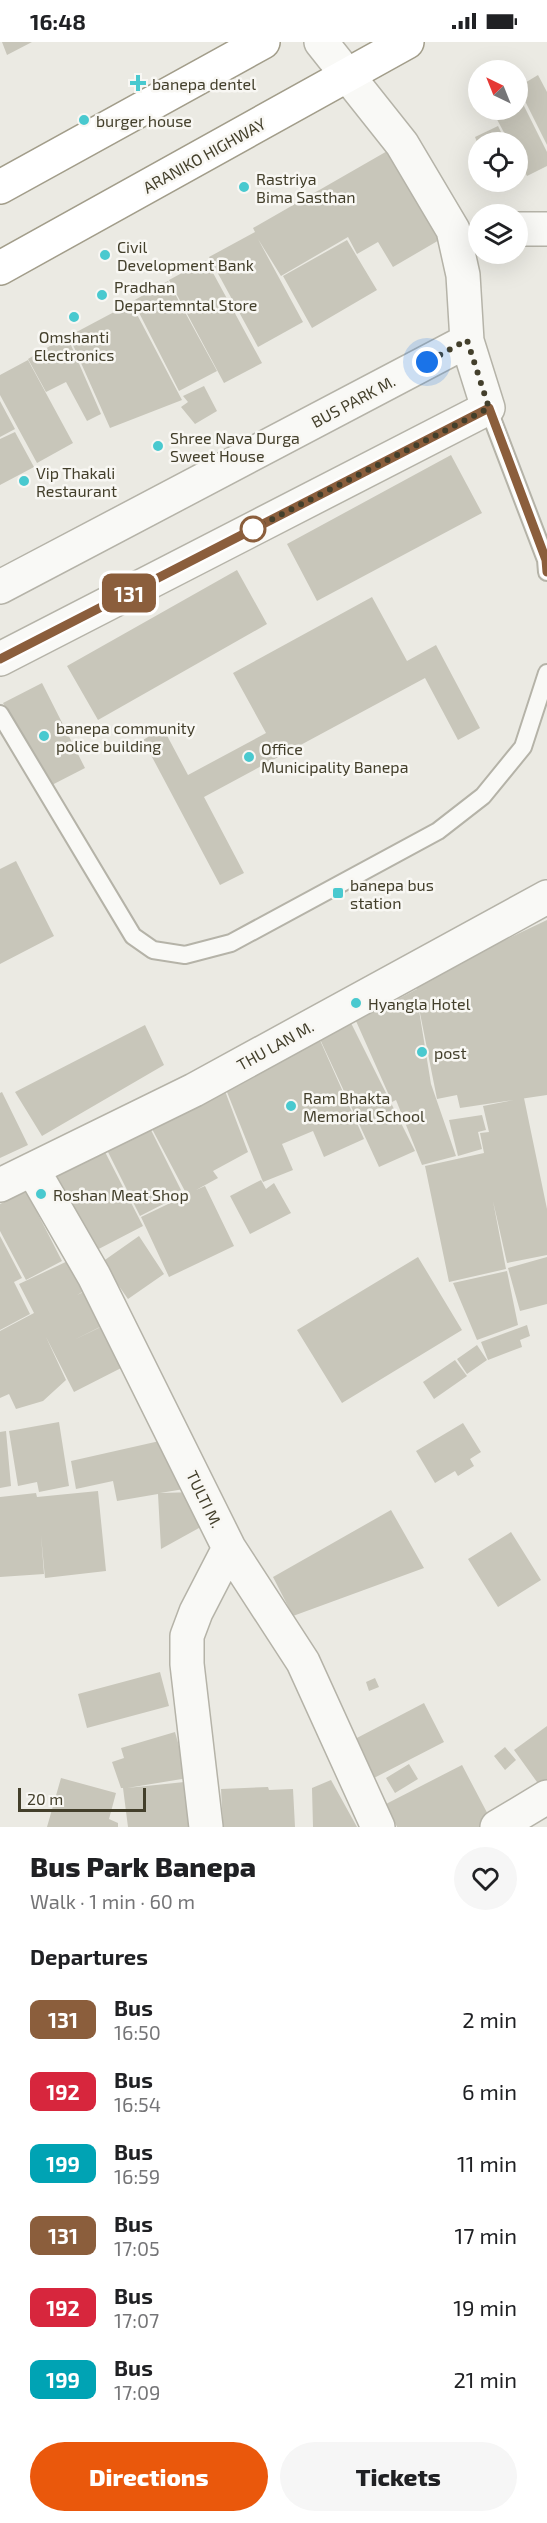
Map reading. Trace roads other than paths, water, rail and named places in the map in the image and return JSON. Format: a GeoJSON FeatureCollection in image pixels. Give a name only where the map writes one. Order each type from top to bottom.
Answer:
{"type":"FeatureCollection","features":[{"type":"Feature","properties":{"kind":"highway"},"geometry":{"type":"LineString","coordinates":[[0,187],[263,42]]}},
{"type":"Feature","properties":{"kind":"highway","name":"ARANIKO HIGHWAY"},"geometry":{"type":"LineString","coordinates":[[0,268],[407,42]]}},
{"type":"Feature","properties":{"kind":"street"},"geometry":{"type":"LineString","coordinates":[[0,659],[489,408],[467,340],[463,275],[466,230],[402,144],[321,42]]}},
{"type":"Feature","properties":{"kind":"street"},"geometry":{"type":"LineString","coordinates":[[528,229],[547,229]]}},
{"type":"Feature","properties":{"kind":"street","name":"BUS PARK M."},"geometry":{"type":"LineString","coordinates":[[0,587],[467,340]]}},
{"type":"Feature","properties":{"kind":"street","name":"THU LAN M."},"geometry":{"type":"LineString","coordinates":[[0,1185],[194,1090],[547,897]]}},
{"type":"Feature","properties":{"kind":"street","name":"TULTI M."},"geometry":{"type":"LineString","coordinates":[[33,1170],[94,1276],[228,1548],[303,1662],[378,1827]]}},
{"type":"Feature","properties":{"kind":"street"},"geometry":{"type":"LineString","coordinates":[[206,1827],[187,1664],[188,1636],[196,1612],[228,1548]]}},
{"type":"Feature","properties":{"kind":"street"},"geometry":{"type":"LineString","coordinates":[[497,1827],[547,1797]]}},
{"type":"Feature","properties":{"kind":"lane"},"geometry":{"type":"LineString","coordinates":[[489,408],[546,560],[547,572]]}},
{"type":"Feature","properties":{"kind":"lane"},"geometry":{"type":"LineString","coordinates":[[0,714],[133,936],[153,950],[184,955],[231,943],[438,831],[483,796],[523,747],[547,673]]}},
{"type":"Feature","properties":{"kind":"place","name":"banepa dentel"},"geometry":{"type":"Point","coordinates":[138,83]}},
{"type":"Feature","properties":{"kind":"place","name":"burger house"},"geometry":{"type":"Point","coordinates":[84,120]}},
{"type":"Feature","properties":{"kind":"place","name":"Rastriya Bima Sasthan"},"geometry":{"type":"Point","coordinates":[244,187]}},
{"type":"Feature","properties":{"kind":"place","name":"Civil Development Bank"},"geometry":{"type":"Point","coordinates":[105,255]}},
{"type":"Feature","properties":{"kind":"place","name":"Pradhan Departemntal Store"},"geometry":{"type":"Point","coordinates":[102,295]}},
{"type":"Feature","properties":{"kind":"place","name":"Omshanti Electronics"},"geometry":{"type":"Point","coordinates":[74,317]}},
{"type":"Feature","properties":{"kind":"place","name":"Shree Nava Durga Sweet House"},"geometry":{"type":"Point","coordinates":[158,446]}},
{"type":"Feature","properties":{"kind":"place","name":"Vip Thakali Restaurant"},"geometry":{"type":"Point","coordinates":[24,481]}},
{"type":"Feature","properties":{"kind":"place","name":"banepa community police building"},"geometry":{"type":"Point","coordinates":[44,736]}},
{"type":"Feature","properties":{"kind":"place","name":"Office Municipality Banepa"},"geometry":{"type":"Point","coordinates":[249,757]}},
{"type":"Feature","properties":{"kind":"place","name":"banepa bus station"},"geometry":{"type":"Point","coordinates":[338,893]}},
{"type":"Feature","properties":{"kind":"place","name":"Hyangla Hotel"},"geometry":{"type":"Point","coordinates":[356,1003]}},
{"type":"Feature","properties":{"kind":"place","name":"post"},"geometry":{"type":"Point","coordinates":[422,1052]}},
{"type":"Feature","properties":{"kind":"place","name":"Ram Bhakta Memorial School"},"geometry":{"type":"Point","coordinates":[291,1106]}},
{"type":"Feature","properties":{"kind":"place","name":"Roshan Meat Shop"},"geometry":{"type":"Point","coordinates":[41,1194]}}]}
